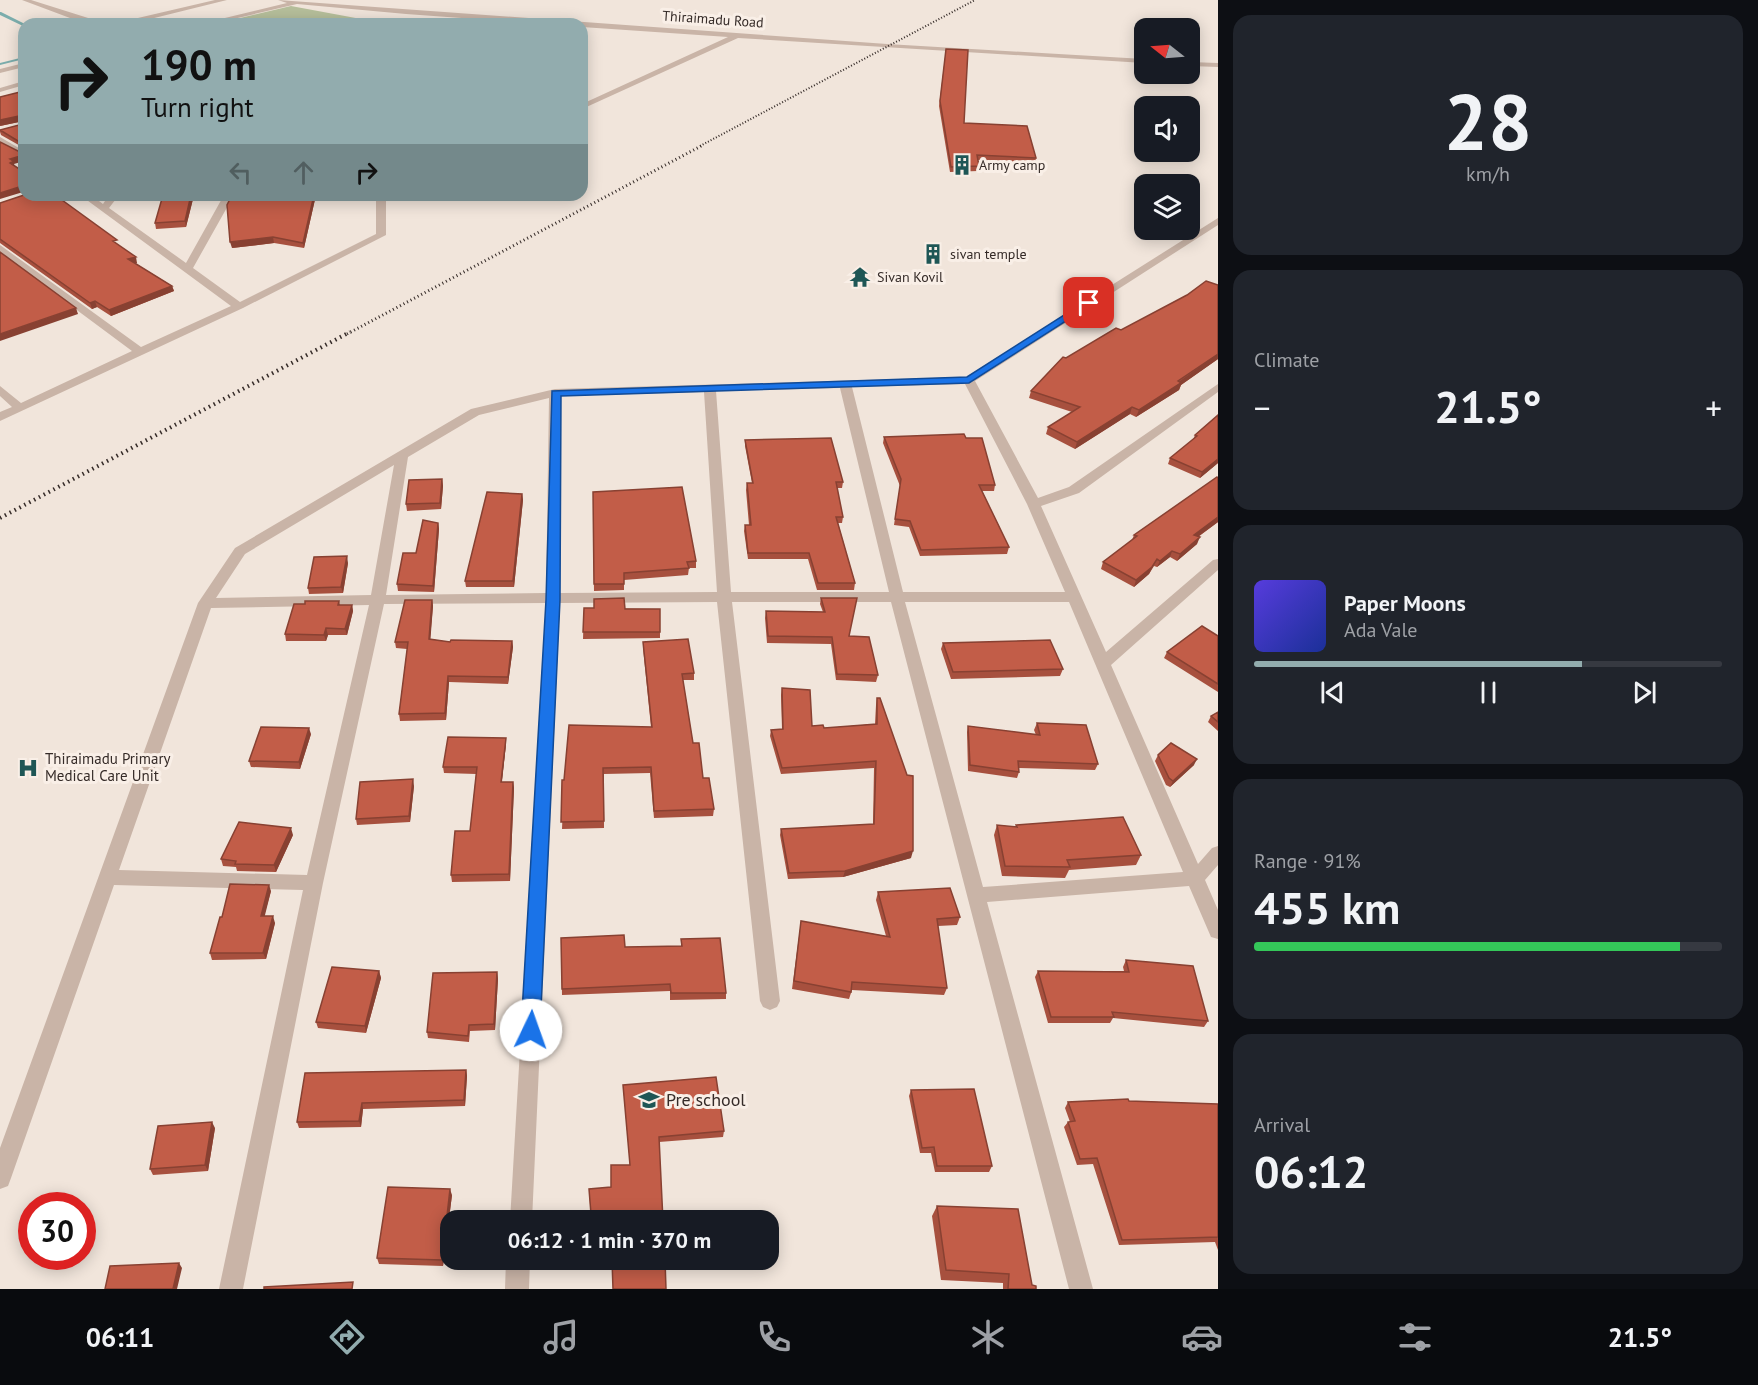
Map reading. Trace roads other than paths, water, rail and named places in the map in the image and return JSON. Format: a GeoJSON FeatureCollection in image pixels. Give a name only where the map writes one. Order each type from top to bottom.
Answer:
{"type":"FeatureCollection","features":[{"type":"Feature","properties":{"kind":"street"},"geometry":{"type":"LineString","coordinates":[[25,0],[76,18]]}},
{"type":"Feature","properties":{"kind":"street"},"geometry":{"type":"LineString","coordinates":[[147,18],[224,0]]}},
{"type":"Feature","properties":{"kind":"street","name":"Thiraimadu Road"},"geometry":{"type":"LineString","coordinates":[[281,0],[519,18]]}},
{"type":"Feature","properties":{"kind":"street"},"geometry":{"type":"LineString","coordinates":[[229,18],[297,2]]}},
{"type":"Feature","properties":{"kind":"street","name":"Thiraimadu Road"},"geometry":{"type":"LineString","coordinates":[[588,23],[887,46],[1134,60]]}},
{"type":"Feature","properties":{"kind":"street"},"geometry":{"type":"LineString","coordinates":[[588,104],[741,34]]}},
{"type":"Feature","properties":{"kind":"street"},"geometry":{"type":"LineString","coordinates":[[1200,64],[1218,65]]}},
{"type":"Feature","properties":{"kind":"street"},"geometry":{"type":"LineString","coordinates":[[0,71],[18,66]]}},
{"type":"Feature","properties":{"kind":"street"},"geometry":{"type":"LineString","coordinates":[[0,90],[18,85]]}},
{"type":"Feature","properties":{"kind":"street"},"geometry":{"type":"LineString","coordinates":[[0,140],[18,151]]}},
{"type":"Feature","properties":{"kind":"street"},"geometry":{"type":"LineString","coordinates":[[93,201],[239,306]]}},
{"type":"Feature","properties":{"kind":"street"},"geometry":{"type":"LineString","coordinates":[[104,209],[110,201]]}},
{"type":"Feature","properties":{"kind":"street"},"geometry":{"type":"LineString","coordinates":[[188,269],[226,201]]}},
{"type":"Feature","properties":{"kind":"street"},"geometry":{"type":"LineString","coordinates":[[0,417],[239,306],[381,235],[381,201]]}},
{"type":"Feature","properties":{"kind":"street"},"geometry":{"type":"LineString","coordinates":[[0,1178],[205,603],[240,551],[475,412],[555,393],[969,380],[1218,222]]}},
{"type":"Feature","properties":{"kind":"street"},"geometry":{"type":"LineString","coordinates":[[0,248],[140,352]]}},
{"type":"Feature","properties":{"kind":"street"},"geometry":{"type":"LineString","coordinates":[[969,380],[1034,504],[1218,931]]}},
{"type":"Feature","properties":{"kind":"street"},"geometry":{"type":"LineString","coordinates":[[845,384],[897,597],[1081,1289]]}},
{"type":"Feature","properties":{"kind":"street"},"geometry":{"type":"LineString","coordinates":[[1034,504],[1074,490],[1218,387]]}},
{"type":"Feature","properties":{"kind":"street"},"geometry":{"type":"LineString","coordinates":[[710,388],[724,597],[770,1001]]}},
{"type":"Feature","properties":{"kind":"street"},"geometry":{"type":"LineString","coordinates":[[0,390],[20,408]]}},
{"type":"Feature","properties":{"kind":"street"},"geometry":{"type":"LineString","coordinates":[[521,1210],[553,600],[555,393]]}},
{"type":"Feature","properties":{"kind":"street"},"geometry":{"type":"LineString","coordinates":[[231,1289],[314,883],[378,599],[402,454]]}},
{"type":"Feature","properties":{"kind":"street"},"geometry":{"type":"LineString","coordinates":[[1103,663],[1218,563]]}},
{"type":"Feature","properties":{"kind":"street"},"geometry":{"type":"LineString","coordinates":[[205,603],[378,599],[1073,597]]}},
{"type":"Feature","properties":{"kind":"street"},"geometry":{"type":"LineString","coordinates":[[976,895],[1196,878],[1218,853]]}},
{"type":"Feature","properties":{"kind":"street"},"geometry":{"type":"LineString","coordinates":[[107,877],[314,883]]}},
{"type":"Feature","properties":{"kind":"street"},"geometry":{"type":"LineString","coordinates":[[517,1289],[518,1270]]}},
{"type":"Feature","properties":{"kind":"waterway"},"geometry":{"type":"LineString","coordinates":[[0,13],[18,22]]}},
{"type":"Feature","properties":{"kind":"waterway"},"geometry":{"type":"LineString","coordinates":[[0,64],[18,60]]}},
{"type":"Feature","properties":{"kind":"railway"},"geometry":{"type":"LineString","coordinates":[[700,146],[975,0]]}},
{"type":"Feature","properties":{"kind":"railway"},"geometry":{"type":"LineString","coordinates":[[347,334],[703,145]]}},
{"type":"Feature","properties":{"kind":"railway"},"geometry":{"type":"LineString","coordinates":[[0,518],[350,332]]}},
{"type":"Feature","properties":{"kind":"place","name":"Army camp"},"geometry":{"type":"Point","coordinates":[962,165]}},
{"type":"Feature","properties":{"kind":"place","name":"sivan temple"},"geometry":{"type":"Point","coordinates":[933,254]}},
{"type":"Feature","properties":{"kind":"place","name":"Sivan Kovil"},"geometry":{"type":"Point","coordinates":[860,277]}},
{"type":"Feature","properties":{"kind":"place","name":"Thiraimadu Primary Medical Care Unit"},"geometry":{"type":"Point","coordinates":[28,768]}},
{"type":"Feature","properties":{"kind":"place","name":"Pre school"},"geometry":{"type":"Point","coordinates":[649,1100]}}]}
